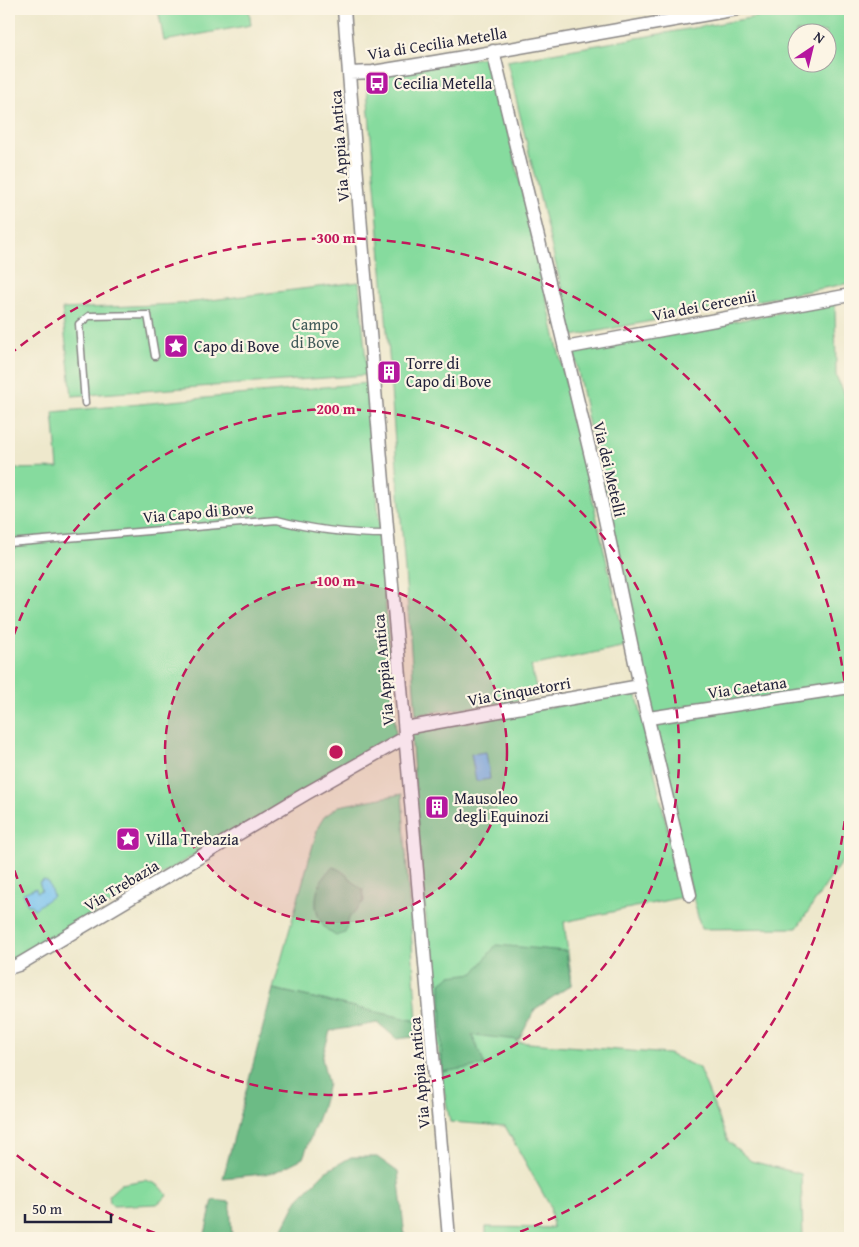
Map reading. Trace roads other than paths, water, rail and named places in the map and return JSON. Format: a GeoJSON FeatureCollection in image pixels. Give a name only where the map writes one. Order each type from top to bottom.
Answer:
{"type":"FeatureCollection","features":[{"type":"Feature","properties":{"kind":"street","name":"Via Appia Antica"},"geometry":{"type":"LineString","coordinates":[[344,9],[360,217],[450,1238]]}},
{"type":"Feature","properties":{"kind":"street","name":"Via di Cecilia Metella"},"geometry":{"type":"LineString","coordinates":[[350,73],[388,70],[737,9]]}},
{"type":"Feature","properties":{"kind":"street","name":"Via dei Metelli"},"geometry":{"type":"LineString","coordinates":[[493,51],[597,481],[640,686],[690,895]]}},
{"type":"Feature","properties":{"kind":"street","name":"Via dei Cercenii"},"geometry":{"type":"LineString","coordinates":[[564,348],[850,295]]}},
{"type":"Feature","properties":{"kind":"street","name":"Via Cinquetorri"},"geometry":{"type":"LineString","coordinates":[[405,733],[640,686]]}},
{"type":"Feature","properties":{"kind":"street","name":"Via Caetana"},"geometry":{"type":"LineString","coordinates":[[648,718],[850,687]]}},
{"type":"Feature","properties":{"kind":"street","name":"Via Trebazia"},"geometry":{"type":"LineString","coordinates":[[9,968],[18,965],[405,733]]}},
{"type":"Feature","properties":{"kind":"lane"},"geometry":{"type":"LineString","coordinates":[[85,403],[79,324],[89,316],[148,315],[155,356]]}},
{"type":"Feature","properties":{"kind":"lane","name":"Via Capo di Bove"},"geometry":{"type":"LineString","coordinates":[[9,543],[277,520],[303,527],[339,532],[388,534]]}},
{"type":"Feature","properties":{"kind":"water"},"geometry":{"type":"Polygon","coordinates":[[[486,752],[490,779],[476,781],[471,754],[486,752]]]}},
{"type":"Feature","properties":{"kind":"water"},"geometry":{"type":"Polygon","coordinates":[[[44,880],[48,882],[53,896],[34,909],[31,905],[28,905],[23,893],[36,888],[37,892],[42,890],[39,882],[44,880]]]}},
{"type":"Feature","properties":{"kind":"place","name":"Cecilia Metella"},"geometry":{"type":"Point","coordinates":[377,83]}},
{"type":"Feature","properties":{"kind":"place","name":"Capo di Bove"},"geometry":{"type":"Point","coordinates":[176,346]}},
{"type":"Feature","properties":{"kind":"place","name":"Torre di Capo di Bove"},"geometry":{"type":"Point","coordinates":[389,372]}},
{"type":"Feature","properties":{"kind":"place","name":"Mausoleo degli Equinozi"},"geometry":{"type":"Point","coordinates":[437,807]}},
{"type":"Feature","properties":{"kind":"place","name":"Villa Trebazia"},"geometry":{"type":"Point","coordinates":[128,839]}},
{"type":"Feature","properties":{"kind":"park label","name":"Campo di Bove"},"geometry":{"type":"Point","coordinates":[315,333]}}]}
